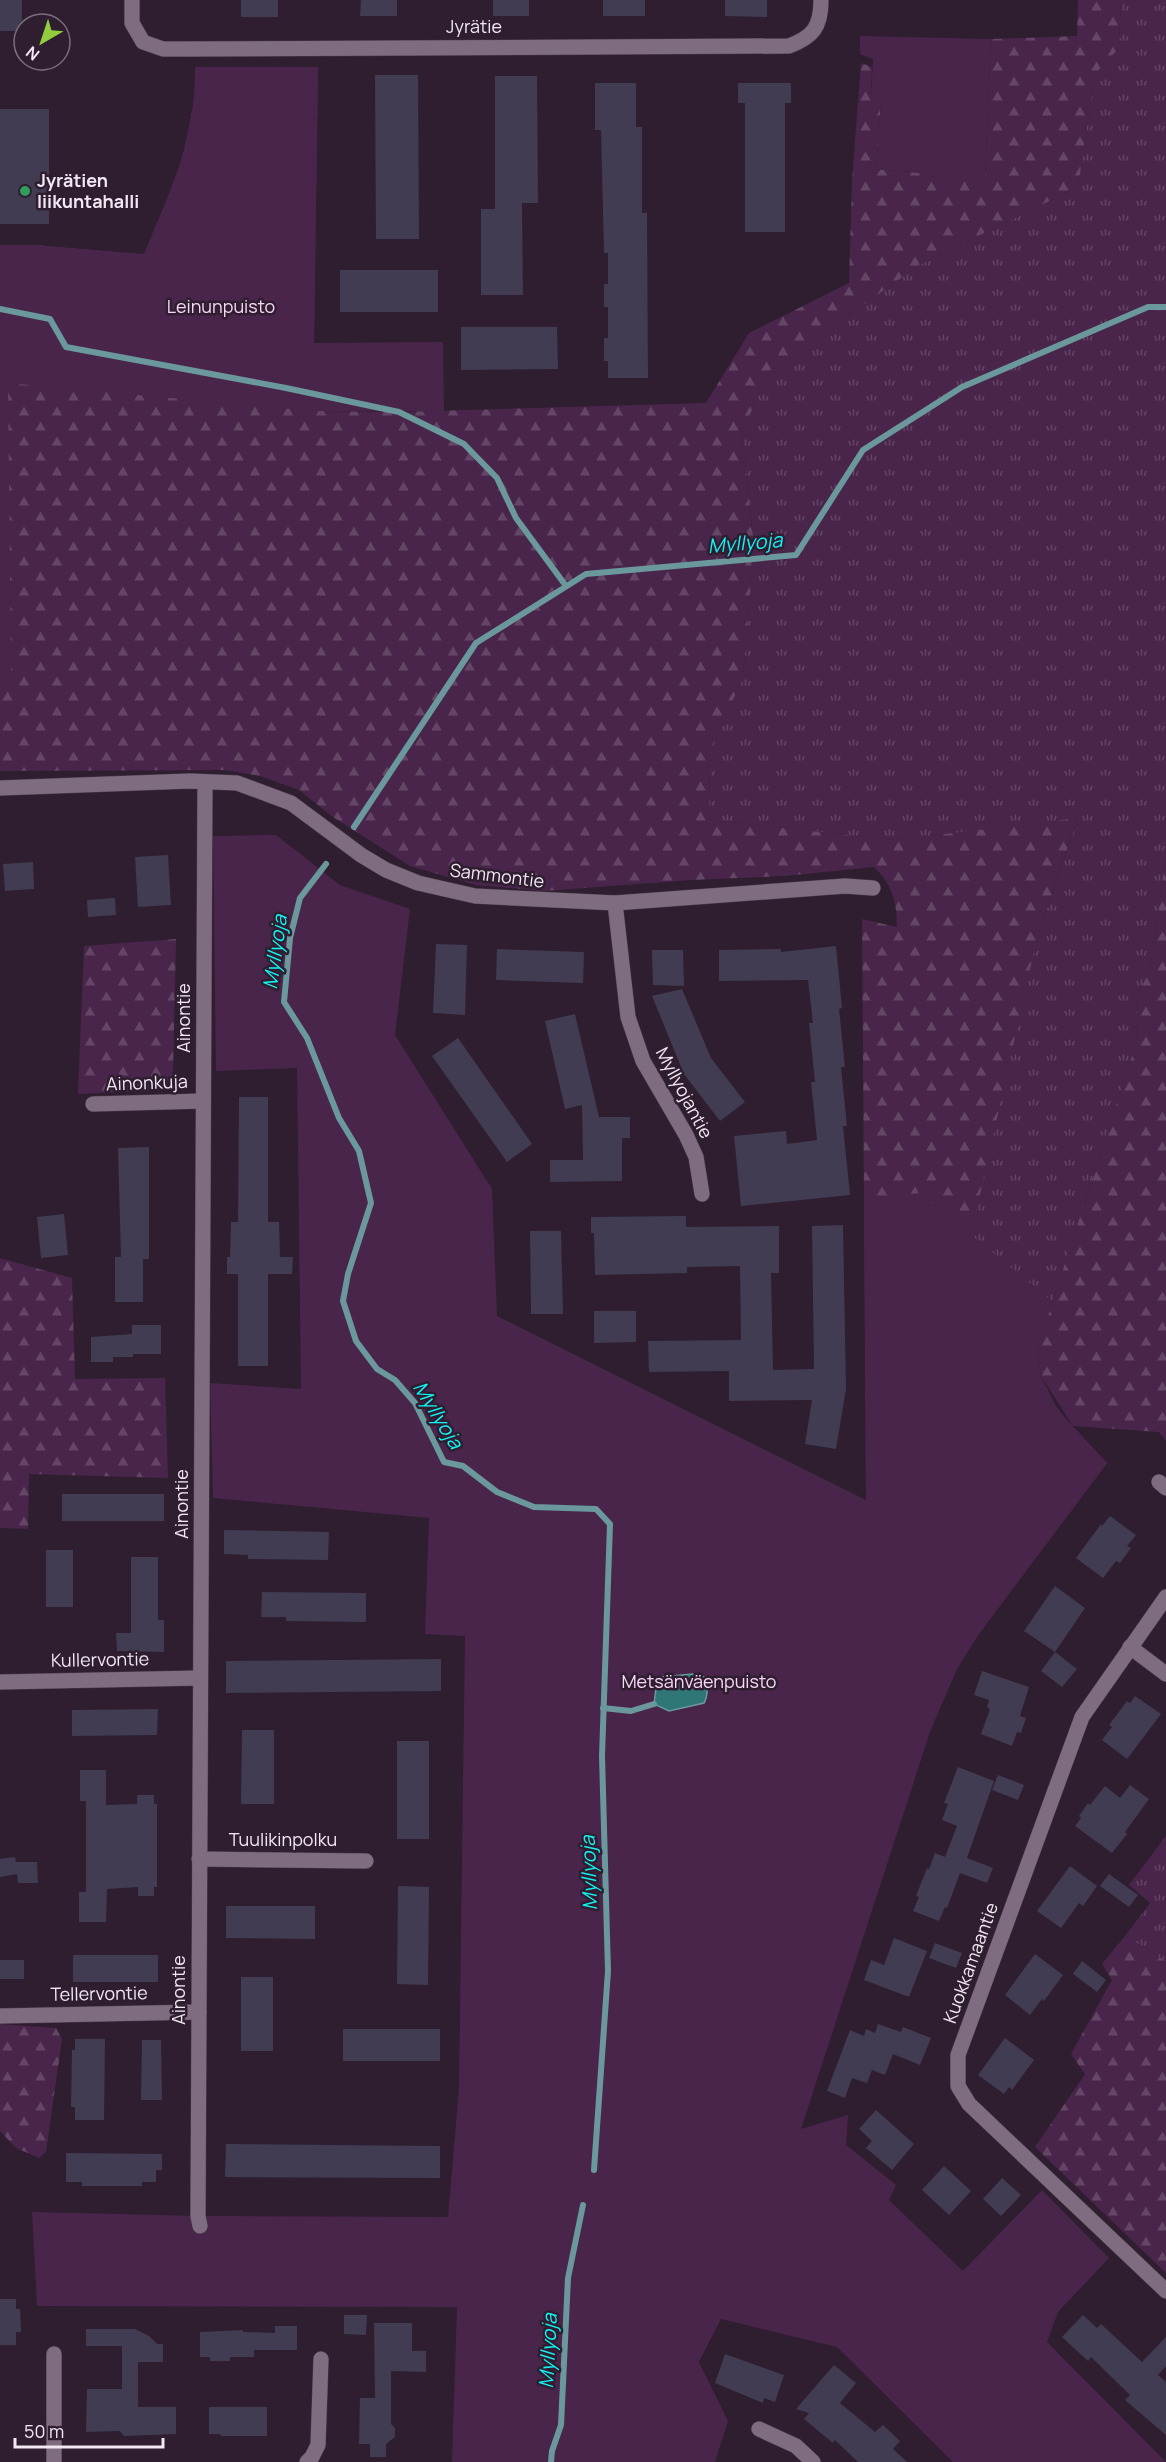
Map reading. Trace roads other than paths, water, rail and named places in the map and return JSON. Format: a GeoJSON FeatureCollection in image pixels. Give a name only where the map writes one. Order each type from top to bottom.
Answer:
{"type":"FeatureCollection","features":[{"type":"Feature","properties":{"kind":"street","name":"Jyrätie"},"geometry":{"type":"LineString","coordinates":[[132,0],[132,23],[143,42],[164,49],[789,46],[805,40],[816,29],[821,14],[821,0]]}},
{"type":"Feature","properties":{"kind":"street","name":"Ainontie"},"geometry":{"type":"LineString","coordinates":[[200,2226],[198,2216],[199,1859],[205,782]]}},
{"type":"Feature","properties":{"kind":"street","name":"Sammontie"},"geometry":{"type":"LineString","coordinates":[[0,788],[237,783],[291,803],[361,855],[386,870],[418,883],[475,896],[615,903],[845,885],[873,888]]}},
{"type":"Feature","properties":{"kind":"street","name":"Myllyojantie"},"geometry":{"type":"LineString","coordinates":[[615,903],[628,1017],[643,1061],[685,1132],[696,1157],[702,1194]]}},
{"type":"Feature","properties":{"kind":"street","name":"Ainonkuja"},"geometry":{"type":"LineString","coordinates":[[93,1104],[203,1101]]}},
{"type":"Feature","properties":{"kind":"street","name":"Kuokkamaantie"},"geometry":{"type":"LineString","coordinates":[[1166,1597],[1082,1717],[958,2055],[958,2086],[969,2104],[1166,2291]]}},
{"type":"Feature","properties":{"kind":"street"},"geometry":{"type":"LineString","coordinates":[[1130,1647],[1166,1674]]}},
{"type":"Feature","properties":{"kind":"street","name":"Kullervontie"},"geometry":{"type":"LineString","coordinates":[[0,1682],[200,1678]]}},
{"type":"Feature","properties":{"kind":"street","name":"Tuulikinpolku"},"geometry":{"type":"LineString","coordinates":[[199,1859],[366,1861]]}},
{"type":"Feature","properties":{"kind":"street","name":"Tellervontie"},"geometry":{"type":"LineString","coordinates":[[0,2016],[199,2012]]}},
{"type":"Feature","properties":{"kind":"street"},"geometry":{"type":"LineString","coordinates":[[54,2354],[54,2462]]}},
{"type":"Feature","properties":{"kind":"street"},"geometry":{"type":"LineString","coordinates":[[307,2462],[318,2445],[321,2359]]}},
{"type":"Feature","properties":{"kind":"street"},"geometry":{"type":"LineString","coordinates":[[759,2429],[796,2446],[813,2462]]}},
{"type":"Feature","properties":{"kind":"waterway","name":"Myllyoja"},"geometry":{"type":"LineString","coordinates":[[354,827],[476,643],[586,574],[796,555],[863,450],[962,387],[1148,307],[1166,307]]}},
{"type":"Feature","properties":{"kind":"waterway"},"geometry":{"type":"LineString","coordinates":[[0,309],[50,319],[66,347],[286,388],[399,412],[464,444],[497,478],[516,518],[566,586]]}},
{"type":"Feature","properties":{"kind":"waterway","name":"Myllyoja"},"geometry":{"type":"LineString","coordinates":[[326,864],[300,898],[290,938],[284,1002],[307,1038],[339,1118],[359,1151],[371,1203],[348,1274],[343,1301],[356,1341],[377,1369],[395,1380],[415,1403],[444,1462],[463,1466],[497,1492],[534,1507],[596,1509],[610,1524],[602,1756],[608,1971],[594,2170]]}},
{"type":"Feature","properties":{"kind":"waterway"},"geometry":{"type":"LineString","coordinates":[[603,1708],[631,1711],[654,1704]]}},
{"type":"Feature","properties":{"kind":"waterway","name":"Myllyoja"},"geometry":{"type":"LineString","coordinates":[[551,2462],[552,2451],[561,2425],[568,2278],[583,2205]]}},
{"type":"Feature","properties":{"kind":"place","name":"Jyrätien liikuntahalli"},"geometry":{"type":"Point","coordinates":[25,191]}},
{"type":"Feature","properties":{"kind":"park label","name":"Leinunpuisto"},"geometry":{"type":"Point","coordinates":[221,307]}},
{"type":"Feature","properties":{"kind":"park label","name":"Metsänväenpuisto"},"geometry":{"type":"Point","coordinates":[699,1682]}}]}
